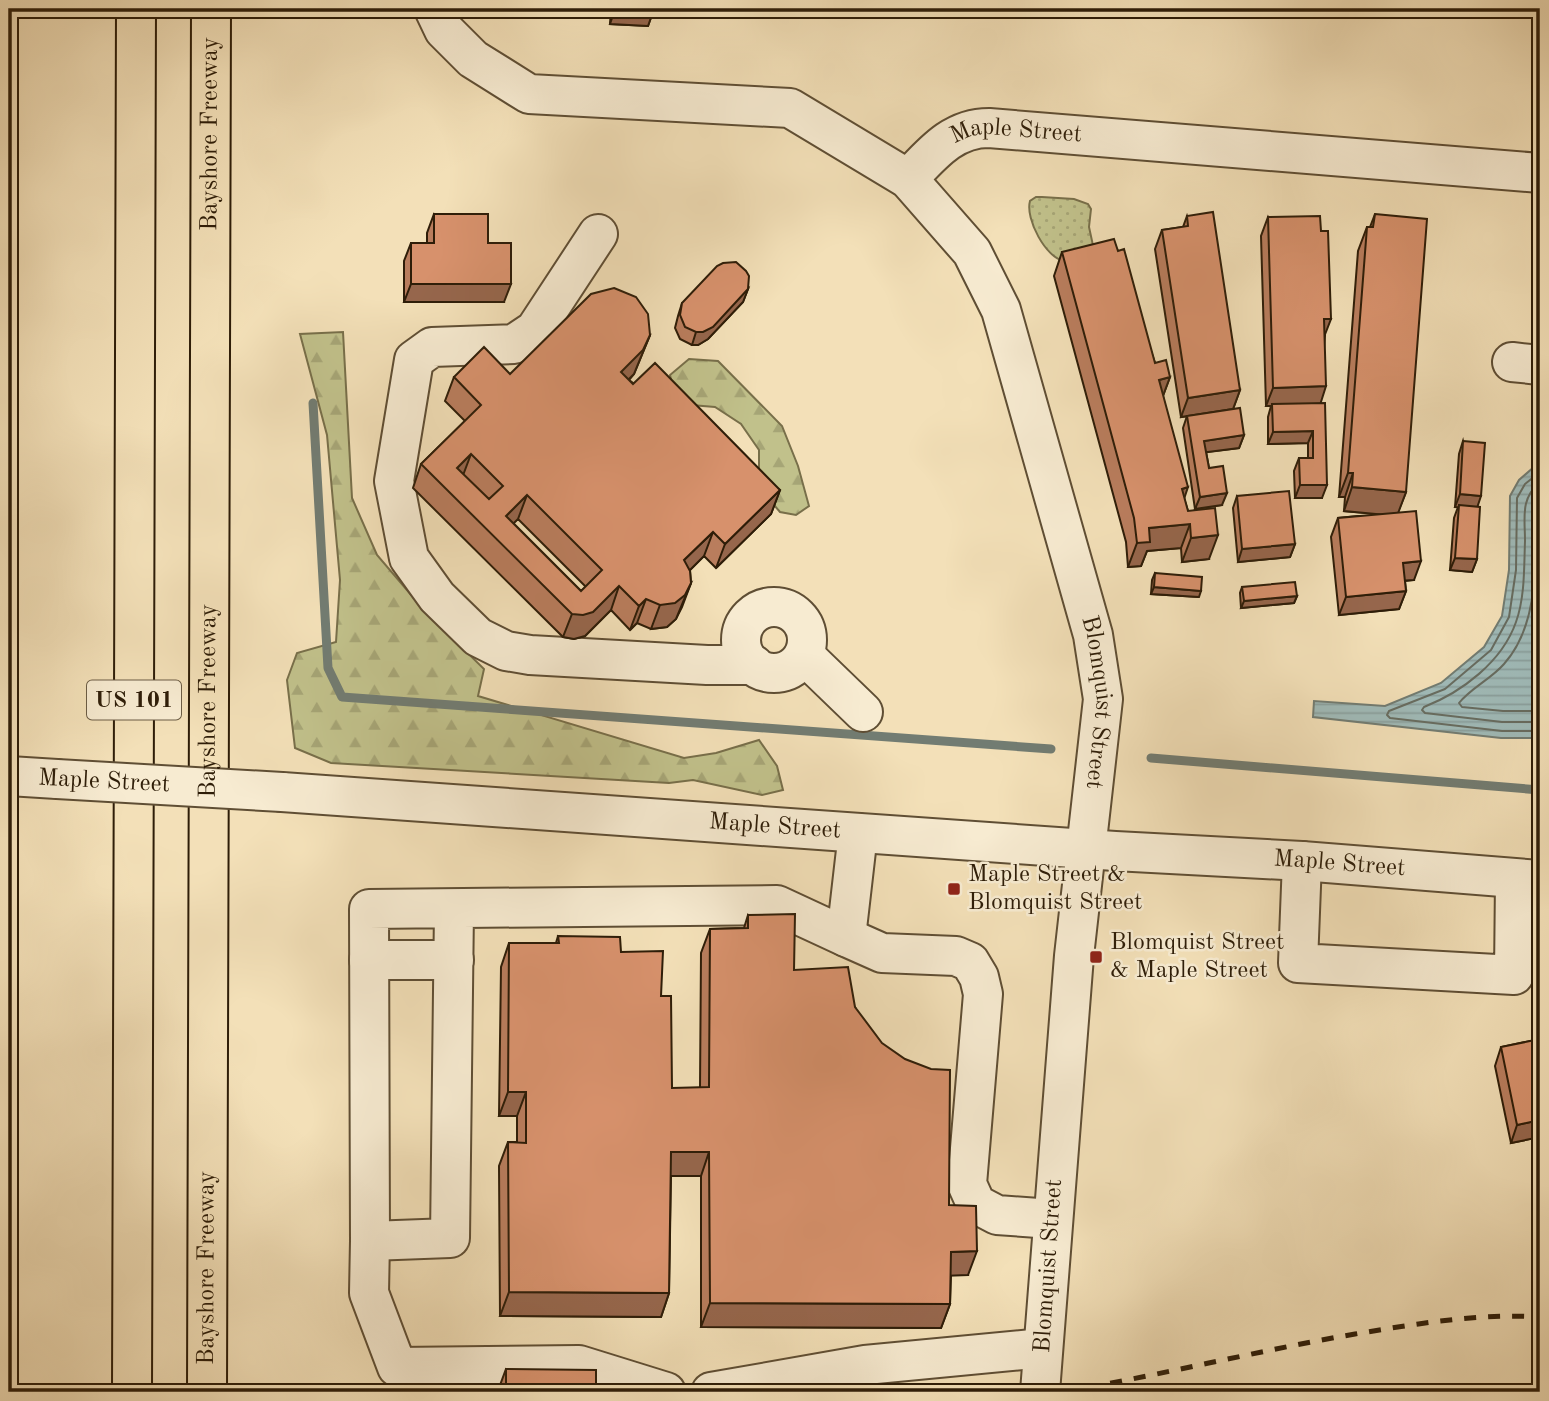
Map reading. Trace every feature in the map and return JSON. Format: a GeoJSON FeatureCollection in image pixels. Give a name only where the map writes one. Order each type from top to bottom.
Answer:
{"type":"FeatureCollection","features":[{"type":"Feature","properties":{"kind":"highway","name":"US 101"},"geometry":{"type":"LineString","coordinates":[[132,1392],[136,9]]}},
{"type":"Feature","properties":{"kind":"highway","name":"Bayshore Freeway"},"geometry":{"type":"LineString","coordinates":[[207,1392],[211,9]]}},
{"type":"Feature","properties":{"kind":"street"},"geometry":{"type":"LineString","coordinates":[[434,9],[444,30],[473,59],[529,93],[790,108],[908,179]]}},
{"type":"Feature","properties":{"kind":"street","name":"Maple Street"},"geometry":{"type":"LineString","coordinates":[[908,179],[938,148],[958,133],[974,128],[1540,173]]}},
{"type":"Feature","properties":{"kind":"street","name":"Blomquist Street"},"geometry":{"type":"LineString","coordinates":[[908,179],[972,252],[1001,310],[1093,635],[1102,698],[1073,956],[1040,1392]]}},
{"type":"Feature","properties":{"kind":"street"},"geometry":{"type":"LineString","coordinates":[[598,234],[535,330],[514,344],[432,347],[414,360],[394,481],[409,558],[437,597],[478,637],[506,651],[530,655],[707,665],[754,665]]}},
{"type":"Feature","properties":{"kind":"street"},"geometry":{"type":"LineString","coordinates":[[777,606],[800,618],[806,629],[808,642],[804,655],[796,665],[785,672],[772,673],[759,670],[754,665],[742,650],[741,637],[744,625],[752,614],[777,606]]}},
{"type":"Feature","properties":{"kind":"street"},"geometry":{"type":"LineString","coordinates":[[804,655],[863,712]]}},
{"type":"Feature","properties":{"kind":"street","name":"Maple Street"},"geometry":{"type":"LineString","coordinates":[[9,776],[282,792],[1085,849],[1302,861],[1528,880]]}},
{"type":"Feature","properties":{"kind":"street"},"geometry":{"type":"LineString","coordinates":[[846,937],[858,833]]}},
{"type":"Feature","properties":{"kind":"street"},"geometry":{"type":"LineString","coordinates":[[1302,861],[1298,963],[1514,975],[1528,880]]}},
{"type":"Feature","properties":{"kind":"street"},"geometry":{"type":"LineString","coordinates":[[666,1392],[579,1365],[397,1367],[369,1293],[369,909],[777,905],[882,953],[956,956],[971,962],[979,976],[983,995],[967,1184],[976,1204],[997,1215],[1052,1219]]}},
{"type":"Feature","properties":{"kind":"street"},"geometry":{"type":"LineString","coordinates":[[370,1241],[450,1238],[454,909]]}},
{"type":"Feature","properties":{"kind":"street"},"geometry":{"type":"LineString","coordinates":[[369,960],[454,960]]}},
{"type":"Feature","properties":{"kind":"street"},"geometry":{"type":"LineString","coordinates":[[711,1392],[865,1365],[1043,1348]]}},
{"type":"Feature","properties":{"kind":"green space"},"geometry":{"type":"Polygon","coordinates":[[[1036,197],[1074,199],[1088,204],[1091,209],[1089,227],[1094,250],[1064,261],[1050,253],[1038,237],[1029,209],[1030,201],[1036,197]]]}},
{"type":"Feature","properties":{"kind":"green space"},"geometry":{"type":"Polygon","coordinates":[[[343,332],[352,498],[377,555],[424,610],[484,669],[478,696],[684,758],[716,753],[759,740],[777,766],[783,790],[762,795],[693,780],[669,783],[331,763],[295,748],[287,680],[297,653],[336,642],[340,580],[327,435],[300,334],[343,332]]]}},
{"type":"Feature","properties":{"kind":"green space"},"geometry":{"type":"Polygon","coordinates":[[[689,359],[718,361],[782,426],[798,466],[809,506],[796,515],[780,512],[763,492],[759,474],[759,450],[741,424],[715,407],[691,405],[674,393],[670,375],[689,359]]]}},
{"type":"Feature","properties":{"kind":"water"},"geometry":{"type":"Polygon","coordinates":[[[1540,465],[1540,738],[1501,738],[1313,717],[1314,701],[1385,706],[1441,683],[1484,647],[1502,616],[1509,570],[1510,496],[1519,480],[1540,465]]]}},
{"type":"Feature","properties":{"kind":"building"},"geometry":{"type":"Polygon","coordinates":[[[1213,212],[1240,390],[1188,398],[1162,230],[1188,226],[1187,216],[1213,212]]]}},
{"type":"Feature","properties":{"kind":"building"},"geometry":{"type":"Polygon","coordinates":[[[434,214],[488,214],[488,243],[511,243],[511,284],[411,284],[411,243],[434,243],[434,214]]]}},
{"type":"Feature","properties":{"kind":"building"},"geometry":{"type":"Polygon","coordinates":[[[1375,214],[1427,219],[1406,492],[1352,487],[1353,473],[1348,473],[1367,227],[1373,227],[1375,214]]]}},
{"type":"Feature","properties":{"kind":"building"},"geometry":{"type":"Polygon","coordinates":[[[1320,216],[1321,231],[1328,231],[1331,319],[1324,319],[1326,386],[1273,388],[1268,217],[1320,216]]]}},
{"type":"Feature","properties":{"kind":"building"},"geometry":{"type":"Polygon","coordinates":[[[1114,239],[1118,251],[1124,249],[1155,363],[1166,360],[1170,377],[1159,380],[1188,487],[1182,489],[1188,511],[1215,508],[1218,535],[1191,538],[1190,524],[1149,528],[1150,542],[1137,543],[1134,518],[1062,252],[1114,239]]]}},
{"type":"Feature","properties":{"kind":"building"},"geometry":{"type":"Polygon","coordinates":[[[736,262],[749,276],[748,289],[713,327],[696,332],[685,327],[680,315],[682,303],[717,266],[736,262]]]}},
{"type":"Feature","properties":{"kind":"building"},"geometry":{"type":"Polygon","coordinates":[[[614,288],[636,297],[648,314],[650,335],[643,350],[621,372],[633,384],[655,363],[780,490],[725,544],[713,532],[684,560],[690,571],[691,583],[685,595],[675,603],[660,605],[646,599],[639,606],[619,586],[593,612],[583,615],[572,614],[421,464],[481,405],[454,377],[484,347],[510,374],[591,294],[614,288]],[[471,454],[457,468],[489,499],[503,486],[471,454]],[[527,495],[506,516],[581,591],[602,570],[527,495]]]}},
{"type":"Feature","properties":{"kind":"building"},"geometry":{"type":"Polygon","coordinates":[[[9,350],[17,350],[17,574],[9,574],[9,350]]]}},
{"type":"Feature","properties":{"kind":"building"},"geometry":{"type":"Polygon","coordinates":[[[1325,403],[1327,485],[1300,485],[1299,458],[1313,458],[1313,431],[1273,432],[1272,404],[1325,403]]]}},
{"type":"Feature","properties":{"kind":"building"},"geometry":{"type":"Polygon","coordinates":[[[1240,408],[1244,435],[1204,441],[1209,468],[1223,466],[1227,493],[1200,497],[1187,416],[1240,408]]]}},
{"type":"Feature","properties":{"kind":"building"},"geometry":{"type":"Polygon","coordinates":[[[1463,441],[1485,443],[1481,496],[1460,494],[1463,441]]]}},
{"type":"Feature","properties":{"kind":"building"},"geometry":{"type":"Polygon","coordinates":[[[1289,491],[1295,544],[1242,549],[1237,496],[1289,491]]]}},
{"type":"Feature","properties":{"kind":"building"},"geometry":{"type":"Polygon","coordinates":[[[1459,505],[1480,507],[1477,559],[1455,558],[1459,505]]]}},
{"type":"Feature","properties":{"kind":"building"},"geometry":{"type":"Polygon","coordinates":[[[1416,511],[1421,561],[1403,563],[1406,591],[1346,597],[1338,518],[1416,511]]]}},
{"type":"Feature","properties":{"kind":"building"},"geometry":{"type":"Polygon","coordinates":[[[1155,573],[1202,577],[1201,591],[1154,587],[1155,573]]]}},
{"type":"Feature","properties":{"kind":"building"},"geometry":{"type":"Polygon","coordinates":[[[1295,582],[1297,596],[1244,601],[1242,587],[1295,582]]]}},
{"type":"Feature","properties":{"kind":"building"},"geometry":{"type":"Polygon","coordinates":[[[795,914],[794,970],[848,967],[855,1007],[882,1043],[905,1059],[931,1069],[950,1070],[949,1205],[976,1206],[977,1251],[951,1252],[950,1304],[710,1303],[709,1152],[671,1152],[669,1293],[509,1292],[508,1142],[526,1143],[526,1092],[508,1092],[509,943],[559,943],[558,936],[620,937],[621,952],[663,951],[661,996],[671,996],[672,1088],[709,1087],[710,929],[748,928],[748,915],[795,914]]]}},
{"type":"Feature","properties":{"kind":"building"},"geometry":{"type":"Polygon","coordinates":[[[1540,1039],[1540,1120],[1517,1125],[1501,1047],[1540,1039]]]}},
{"type":"Feature","properties":{"kind":"building"},"geometry":{"type":"Polygon","coordinates":[[[506,1369],[596,1370],[596,1392],[506,1392],[506,1369]]]}},
{"type":"Feature","properties":{"kind":"waterway"},"geometry":{"type":"LineString","coordinates":[[313,403],[328,668],[342,697],[1051,749]]}},
{"type":"Feature","properties":{"kind":"waterway"},"geometry":{"type":"LineString","coordinates":[[1151,758],[1540,790]]}},
{"type":"Feature","properties":{"kind":"railway"},"geometry":{"type":"LineString","coordinates":[[1063,1392],[1401,1327],[1470,1318],[1540,1317]]}},
{"type":"Feature","properties":{"kind":"place","name":"Maple Street & Blomquist Street"},"geometry":{"type":"Point","coordinates":[954,889]}},
{"type":"Feature","properties":{"kind":"place","name":"Blomquist Street & Maple Street"},"geometry":{"type":"Point","coordinates":[1096,957]}}]}
